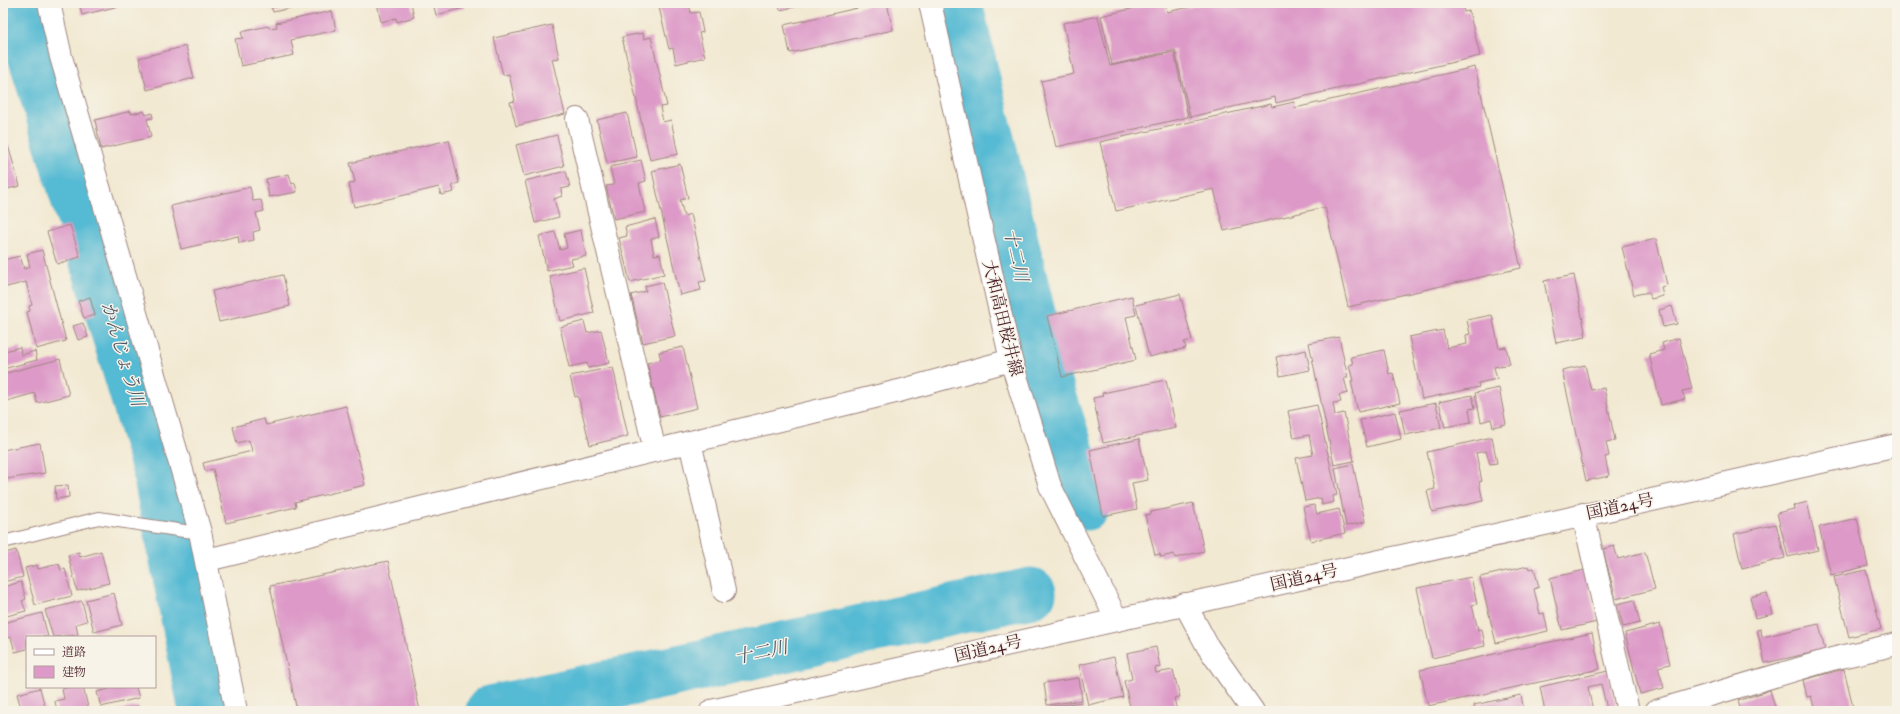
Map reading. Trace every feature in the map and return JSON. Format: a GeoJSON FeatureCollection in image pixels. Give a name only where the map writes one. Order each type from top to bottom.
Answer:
{"type":"FeatureCollection","features":[{"type":"Feature","properties":{"kind":"main road"},"geometry":{"type":"LineString","coordinates":[[49,3],[61,57],[192,531],[207,560],[236,711]]}},
{"type":"Feature","properties":{"kind":"main road","name":"大和高田桜井線"},"geometry":{"type":"LineString","coordinates":[[930,3],[1011,360],[1050,486],[1117,620]]}},
{"type":"Feature","properties":{"kind":"main road"},"geometry":{"type":"LineString","coordinates":[[577,119],[655,451]]}},
{"type":"Feature","properties":{"kind":"main road"},"geometry":{"type":"LineString","coordinates":[[207,560],[899,391],[1011,360]]}},
{"type":"Feature","properties":{"kind":"main road"},"geometry":{"type":"LineString","coordinates":[[690,442],[724,591]]}},
{"type":"Feature","properties":{"kind":"main road","name":"国道24号"},"geometry":{"type":"LineString","coordinates":[[711,711],[745,707],[1185,604],[1897,445]]}},
{"type":"Feature","properties":{"kind":"main road"},"geometry":{"type":"LineString","coordinates":[[1583,514],[1628,711]]}},
{"type":"Feature","properties":{"kind":"main road"},"geometry":{"type":"LineString","coordinates":[[1185,604],[1208,648],[1253,711]]}},
{"type":"Feature","properties":{"kind":"main road"},"geometry":{"type":"LineString","coordinates":[[1656,711],[1832,659],[1897,644]]}},
{"type":"Feature","properties":{"kind":"lane"},"geometry":{"type":"LineString","coordinates":[[3,542],[99,518],[192,531]]}},
{"type":"Feature","properties":{"kind":"building"},"geometry":{"type":"Polygon","coordinates":[[[79,3],[118,3],[119,6],[82,15],[79,3]]]}},
{"type":"Feature","properties":{"kind":"building"},"geometry":{"type":"Polygon","coordinates":[[[270,3],[308,3],[308,4],[273,12],[270,3]]]}},
{"type":"Feature","properties":{"kind":"building"},"geometry":{"type":"Polygon","coordinates":[[[377,3],[411,3],[414,17],[397,22],[396,18],[381,22],[377,3]]]}},
{"type":"Feature","properties":{"kind":"building"},"geometry":{"type":"Polygon","coordinates":[[[433,3],[463,3],[464,8],[436,15],[433,3]]]}},
{"type":"Feature","properties":{"kind":"building"},"geometry":{"type":"Polygon","coordinates":[[[658,3],[689,3],[691,13],[699,12],[703,32],[699,33],[705,57],[676,64],[673,48],[669,49],[658,3]]]}},
{"type":"Feature","properties":{"kind":"building"},"geometry":{"type":"Polygon","coordinates":[[[779,3],[809,3],[809,4],[780,10],[779,3]]]}},
{"type":"Feature","properties":{"kind":"building"},"geometry":{"type":"Polygon","coordinates":[[[879,3],[887,3],[893,30],[790,53],[784,25],[879,3]]]}},
{"type":"Feature","properties":{"kind":"building"},"geometry":{"type":"Polygon","coordinates":[[[1156,3],[1165,3],[1167,12],[1208,3],[1462,3],[1464,12],[1469,11],[1480,56],[1276,103],[1275,97],[1190,117],[1175,50],[1112,65],[1101,16],[1156,3]]]}},
{"type":"Feature","properties":{"kind":"building"},"geometry":{"type":"Polygon","coordinates":[[[332,11],[336,30],[291,40],[294,55],[241,66],[235,39],[243,38],[241,32],[268,26],[269,28],[277,27],[276,23],[332,11]]]}},
{"type":"Feature","properties":{"kind":"building"},"geometry":{"type":"Polygon","coordinates":[[[1098,16],[1110,66],[1174,52],[1188,117],[1056,147],[1041,81],[1074,74],[1063,23],[1098,16]]]}},
{"type":"Feature","properties":{"kind":"building"},"geometry":{"type":"Polygon","coordinates":[[[552,25],[559,58],[552,59],[565,114],[516,126],[510,102],[515,101],[509,74],[503,75],[494,38],[552,25]]]}},
{"type":"Feature","properties":{"kind":"building"},"geometry":{"type":"Polygon","coordinates":[[[643,33],[644,39],[651,37],[667,106],[660,107],[663,122],[671,120],[678,154],[650,160],[622,37],[643,33]]]}},
{"type":"Feature","properties":{"kind":"building"},"geometry":{"type":"Polygon","coordinates":[[[186,46],[194,78],[147,90],[139,58],[186,46]]]}},
{"type":"Feature","properties":{"kind":"building"},"geometry":{"type":"Polygon","coordinates":[[[1475,67],[1521,268],[1348,307],[1325,207],[1224,231],[1214,189],[1116,211],[1100,142],[1271,104],[1272,107],[1294,102],[1295,108],[1475,67]]]}},
{"type":"Feature","properties":{"kind":"building"},"geometry":{"type":"Polygon","coordinates":[[[131,111],[131,114],[144,111],[146,115],[152,113],[153,118],[147,119],[151,137],[101,149],[95,120],[131,111]]]}},
{"type":"Feature","properties":{"kind":"building"},"geometry":{"type":"Polygon","coordinates":[[[627,113],[637,157],[607,163],[597,120],[627,113]]]}},
{"type":"Feature","properties":{"kind":"building"},"geometry":{"type":"Polygon","coordinates":[[[3,132],[20,186],[3,190],[3,132]]]}},
{"type":"Feature","properties":{"kind":"building"},"geometry":{"type":"Polygon","coordinates":[[[557,135],[564,166],[524,176],[516,145],[557,135]]]}},
{"type":"Feature","properties":{"kind":"building"},"geometry":{"type":"Polygon","coordinates":[[[449,140],[459,183],[452,185],[454,192],[441,195],[439,187],[354,207],[349,184],[355,182],[350,163],[449,140]]]}},
{"type":"Feature","properties":{"kind":"building"},"geometry":{"type":"Polygon","coordinates":[[[641,160],[646,181],[639,183],[645,212],[614,219],[606,186],[614,185],[610,167],[641,160]]]}},
{"type":"Feature","properties":{"kind":"building"},"geometry":{"type":"Polygon","coordinates":[[[680,164],[688,198],[680,200],[684,216],[691,214],[706,281],[699,282],[701,290],[680,295],[652,171],[680,164]]]}},
{"type":"Feature","properties":{"kind":"building"},"geometry":{"type":"Polygon","coordinates":[[[566,171],[570,187],[561,189],[562,196],[554,199],[559,217],[535,223],[525,181],[566,171]]]}},
{"type":"Feature","properties":{"kind":"building"},"geometry":{"type":"Polygon","coordinates":[[[289,174],[292,184],[295,183],[297,192],[269,197],[266,179],[289,174]]]}},
{"type":"Feature","properties":{"kind":"building"},"geometry":{"type":"Polygon","coordinates":[[[250,187],[253,201],[261,200],[264,211],[256,213],[260,230],[253,232],[254,240],[239,243],[238,236],[181,249],[171,206],[250,187]]]}},
{"type":"Feature","properties":{"kind":"building"},"geometry":{"type":"Polygon","coordinates":[[[655,219],[659,237],[651,239],[654,255],[660,254],[664,274],[630,282],[619,238],[627,236],[625,227],[655,219]]]}},
{"type":"Feature","properties":{"kind":"building"},"geometry":{"type":"Polygon","coordinates":[[[70,225],[80,257],[57,264],[47,232],[70,225]]]}},
{"type":"Feature","properties":{"kind":"building"},"geometry":{"type":"Polygon","coordinates":[[[581,230],[586,256],[571,259],[573,265],[547,271],[539,236],[555,232],[560,250],[567,248],[564,234],[581,230]]]}},
{"type":"Feature","properties":{"kind":"building"},"geometry":{"type":"Polygon","coordinates":[[[1656,239],[1667,285],[1661,287],[1663,296],[1651,299],[1649,292],[1634,295],[1622,247],[1656,239]]]}},
{"type":"Feature","properties":{"kind":"building"},"geometry":{"type":"Polygon","coordinates":[[[42,250],[66,341],[36,349],[27,312],[30,311],[29,306],[32,305],[26,282],[3,288],[3,260],[20,256],[24,269],[30,267],[27,254],[42,250]]]}},
{"type":"Feature","properties":{"kind":"building"},"geometry":{"type":"Polygon","coordinates":[[[584,268],[594,313],[560,321],[550,276],[584,268]]]}},
{"type":"Feature","properties":{"kind":"building"},"geometry":{"type":"Polygon","coordinates":[[[283,275],[290,306],[219,322],[212,291],[283,275]]]}},
{"type":"Feature","properties":{"kind":"building"},"geometry":{"type":"Polygon","coordinates":[[[1574,275],[1586,337],[1556,343],[1544,281],[1574,275]]]}},
{"type":"Feature","properties":{"kind":"building"},"geometry":{"type":"Polygon","coordinates":[[[662,282],[675,336],[643,343],[631,295],[646,291],[645,286],[662,282]]]}},
{"type":"Feature","properties":{"kind":"building"},"geometry":{"type":"Polygon","coordinates":[[[1180,294],[1192,340],[1184,342],[1186,348],[1149,357],[1136,305],[1180,294]]]}},
{"type":"Feature","properties":{"kind":"building"},"geometry":{"type":"Polygon","coordinates":[[[1132,296],[1136,315],[1126,317],[1136,360],[1062,377],[1047,316],[1132,296]]]}},
{"type":"Feature","properties":{"kind":"building"},"geometry":{"type":"Polygon","coordinates":[[[90,297],[95,315],[84,318],[78,301],[90,297]]]}},
{"type":"Feature","properties":{"kind":"building"},"geometry":{"type":"Polygon","coordinates":[[[1672,306],[1677,324],[1663,327],[1659,310],[1672,306]]]}},
{"type":"Feature","properties":{"kind":"building"},"geometry":{"type":"Polygon","coordinates":[[[1492,315],[1499,348],[1506,347],[1510,364],[1494,367],[1497,379],[1478,383],[1479,387],[1422,399],[1409,337],[1443,330],[1447,348],[1467,344],[1466,335],[1470,334],[1467,320],[1492,315]]]}},
{"type":"Feature","properties":{"kind":"building"},"geometry":{"type":"Polygon","coordinates":[[[584,321],[587,333],[601,330],[609,363],[588,368],[587,363],[569,367],[560,327],[584,321]]]}},
{"type":"Feature","properties":{"kind":"building"},"geometry":{"type":"Polygon","coordinates":[[[83,323],[88,337],[78,340],[73,326],[83,323]]]}},
{"type":"Feature","properties":{"kind":"building"},"geometry":{"type":"Polygon","coordinates":[[[1339,337],[1348,378],[1344,378],[1348,393],[1339,395],[1341,402],[1333,403],[1335,415],[1344,413],[1354,461],[1334,465],[1309,343],[1339,337]]]}},
{"type":"Feature","properties":{"kind":"building"},"geometry":{"type":"Polygon","coordinates":[[[1679,338],[1692,389],[1682,391],[1685,399],[1661,405],[1649,354],[1664,350],[1662,343],[1679,338]]]}},
{"type":"Feature","properties":{"kind":"building"},"geometry":{"type":"Polygon","coordinates":[[[3,345],[5,351],[20,347],[21,355],[35,351],[37,360],[3,369],[3,345]]]}},
{"type":"Feature","properties":{"kind":"building"},"geometry":{"type":"Polygon","coordinates":[[[683,347],[697,408],[660,417],[647,363],[661,360],[659,352],[683,347]]]}},
{"type":"Feature","properties":{"kind":"building"},"geometry":{"type":"Polygon","coordinates":[[[1306,350],[1310,370],[1280,376],[1276,357],[1306,350]]]}},
{"type":"Feature","properties":{"kind":"building"},"geometry":{"type":"Polygon","coordinates":[[[1384,350],[1389,374],[1393,373],[1400,403],[1358,412],[1351,381],[1353,381],[1349,365],[1353,364],[1351,357],[1384,350]]]}},
{"type":"Feature","properties":{"kind":"building"},"geometry":{"type":"Polygon","coordinates":[[[60,359],[69,395],[37,403],[35,393],[3,402],[3,374],[60,359]]]}},
{"type":"Feature","properties":{"kind":"building"},"geometry":{"type":"Polygon","coordinates":[[[1585,365],[1591,390],[1604,388],[1615,440],[1606,442],[1609,456],[1605,457],[1609,476],[1586,481],[1562,370],[1585,365]]]}},
{"type":"Feature","properties":{"kind":"building"},"geometry":{"type":"Polygon","coordinates":[[[613,367],[628,436],[590,445],[578,396],[575,397],[570,376],[613,367]]]}},
{"type":"Feature","properties":{"kind":"building"},"geometry":{"type":"Polygon","coordinates":[[[1166,380],[1176,428],[1103,443],[1093,398],[1103,396],[1102,393],[1166,380]]]}},
{"type":"Feature","properties":{"kind":"building"},"geometry":{"type":"Polygon","coordinates":[[[1499,388],[1506,424],[1493,427],[1491,419],[1481,422],[1475,393],[1499,388]]]}},
{"type":"Feature","properties":{"kind":"building"},"geometry":{"type":"Polygon","coordinates":[[[1472,395],[1475,408],[1469,409],[1471,422],[1445,427],[1439,402],[1472,395]]]}},
{"type":"Feature","properties":{"kind":"building"},"geometry":{"type":"Polygon","coordinates":[[[1436,403],[1441,428],[1405,435],[1400,410],[1436,403]]]}},
{"type":"Feature","properties":{"kind":"building"},"geometry":{"type":"Polygon","coordinates":[[[1317,405],[1337,495],[1333,496],[1334,502],[1322,505],[1321,498],[1305,501],[1296,458],[1313,455],[1309,435],[1294,438],[1288,411],[1317,405]]]}},
{"type":"Feature","properties":{"kind":"building"},"geometry":{"type":"Polygon","coordinates":[[[346,406],[365,485],[295,502],[296,507],[226,523],[213,469],[205,471],[203,463],[252,451],[249,440],[237,443],[233,427],[264,419],[266,425],[346,406]]]}},
{"type":"Feature","properties":{"kind":"building"},"geometry":{"type":"Polygon","coordinates":[[[1395,412],[1401,439],[1367,447],[1360,420],[1395,412]]]}},
{"type":"Feature","properties":{"kind":"building"},"geometry":{"type":"Polygon","coordinates":[[[1492,437],[1497,463],[1490,464],[1486,451],[1476,453],[1482,481],[1479,482],[1483,501],[1432,512],[1427,491],[1435,489],[1427,452],[1492,437]]]}},
{"type":"Feature","properties":{"kind":"building"},"geometry":{"type":"Polygon","coordinates":[[[1139,439],[1148,480],[1132,483],[1137,509],[1103,516],[1090,450],[1139,439]]]}},
{"type":"Feature","properties":{"kind":"building"},"geometry":{"type":"Polygon","coordinates":[[[40,443],[45,473],[6,479],[3,450],[40,443]]]}},
{"type":"Feature","properties":{"kind":"building"},"geometry":{"type":"Polygon","coordinates":[[[1353,464],[1365,522],[1346,526],[1335,468],[1353,464]]]}},
{"type":"Feature","properties":{"kind":"building"},"geometry":{"type":"Polygon","coordinates":[[[68,485],[69,497],[56,499],[55,486],[68,485]]]}},
{"type":"Feature","properties":{"kind":"building"},"geometry":{"type":"Polygon","coordinates":[[[1807,502],[1818,550],[1788,557],[1777,513],[1794,509],[1793,506],[1807,502]]]}},
{"type":"Feature","properties":{"kind":"building"},"geometry":{"type":"Polygon","coordinates":[[[1193,503],[1204,551],[1175,558],[1174,554],[1161,557],[1160,554],[1155,555],[1145,515],[1151,514],[1151,512],[1193,503]]]}},
{"type":"Feature","properties":{"kind":"building"},"geometry":{"type":"Polygon","coordinates":[[[1314,505],[1317,514],[1339,509],[1345,533],[1311,541],[1303,507],[1314,505]]]}},
{"type":"Feature","properties":{"kind":"building"},"geometry":{"type":"Polygon","coordinates":[[[1857,518],[1868,566],[1831,575],[1819,527],[1857,518]]]}},
{"type":"Feature","properties":{"kind":"building"},"geometry":{"type":"Polygon","coordinates":[[[1776,524],[1785,558],[1742,569],[1734,534],[1776,524]]]}},
{"type":"Feature","properties":{"kind":"building"},"geometry":{"type":"Polygon","coordinates":[[[1614,546],[1618,559],[1645,552],[1655,589],[1616,599],[1603,549],[1614,546]]]}},
{"type":"Feature","properties":{"kind":"building"},"geometry":{"type":"Polygon","coordinates":[[[16,550],[23,577],[3,582],[3,556],[5,556],[5,553],[16,550]]]}},
{"type":"Feature","properties":{"kind":"building"},"geometry":{"type":"Polygon","coordinates":[[[101,551],[109,583],[77,591],[68,555],[79,552],[80,557],[101,551]]]}},
{"type":"Feature","properties":{"kind":"building"},"geometry":{"type":"Polygon","coordinates":[[[388,561],[420,711],[297,711],[270,586],[388,561]]]}},
{"type":"Feature","properties":{"kind":"building"},"geometry":{"type":"Polygon","coordinates":[[[59,564],[61,570],[65,569],[72,596],[35,605],[25,568],[37,565],[38,569],[59,564]]]}},
{"type":"Feature","properties":{"kind":"building"},"geometry":{"type":"Polygon","coordinates":[[[1528,566],[1529,569],[1534,568],[1539,587],[1534,589],[1540,614],[1544,613],[1548,631],[1496,643],[1480,577],[1528,566]]]}},
{"type":"Feature","properties":{"kind":"building"},"geometry":{"type":"Polygon","coordinates":[[[1585,570],[1597,622],[1562,630],[1550,578],[1585,570]]]}},
{"type":"Feature","properties":{"kind":"building"},"geometry":{"type":"Polygon","coordinates":[[[1866,570],[1881,629],[1849,637],[1834,577],[1866,570]]]}},
{"type":"Feature","properties":{"kind":"building"},"geometry":{"type":"Polygon","coordinates":[[[1471,577],[1477,604],[1472,605],[1478,630],[1482,629],[1485,646],[1432,658],[1417,588],[1471,577]]]}},
{"type":"Feature","properties":{"kind":"building"},"geometry":{"type":"Polygon","coordinates":[[[21,582],[26,599],[22,601],[26,611],[3,617],[3,587],[21,582]]]}},
{"type":"Feature","properties":{"kind":"building"},"geometry":{"type":"Polygon","coordinates":[[[114,593],[122,625],[94,632],[86,600],[114,593]]]}},
{"type":"Feature","properties":{"kind":"building"},"geometry":{"type":"Polygon","coordinates":[[[1767,593],[1773,614],[1755,618],[1750,597],[1767,593]]]}},
{"type":"Feature","properties":{"kind":"building"},"geometry":{"type":"Polygon","coordinates":[[[1634,600],[1640,623],[1623,627],[1617,604],[1634,600]]]}},
{"type":"Feature","properties":{"kind":"building"},"geometry":{"type":"Polygon","coordinates":[[[82,601],[87,621],[76,624],[78,635],[53,636],[45,610],[82,601]]]}},
{"type":"Feature","properties":{"kind":"building"},"geometry":{"type":"Polygon","coordinates":[[[42,613],[48,636],[26,636],[26,649],[15,652],[11,637],[3,639],[3,623],[42,613]]]}},
{"type":"Feature","properties":{"kind":"building"},"geometry":{"type":"Polygon","coordinates":[[[1660,624],[1670,664],[1658,667],[1664,688],[1640,694],[1625,633],[1660,624]]]}},
{"type":"Feature","properties":{"kind":"building"},"geometry":{"type":"Polygon","coordinates":[[[1819,624],[1825,650],[1765,663],[1757,630],[1761,629],[1762,637],[1819,624]]]}},
{"type":"Feature","properties":{"kind":"building"},"geometry":{"type":"Polygon","coordinates":[[[1592,633],[1600,669],[1428,706],[1420,670],[1592,633]]]}},
{"type":"Feature","properties":{"kind":"building"},"geometry":{"type":"Polygon","coordinates":[[[1156,647],[1160,667],[1155,668],[1156,673],[1173,670],[1180,697],[1174,698],[1177,711],[1131,711],[1124,681],[1132,679],[1127,653],[1156,647]]]}},
{"type":"Feature","properties":{"kind":"building"},"geometry":{"type":"Polygon","coordinates":[[[1114,657],[1123,697],[1088,705],[1079,665],[1114,657]]]}},
{"type":"Feature","properties":{"kind":"building"},"geometry":{"type":"Polygon","coordinates":[[[1844,669],[1854,711],[1815,711],[1811,696],[1807,697],[1803,680],[1844,669]]]}},
{"type":"Feature","properties":{"kind":"building"},"geometry":{"type":"Polygon","coordinates":[[[1608,671],[1616,707],[1607,709],[1601,684],[1588,687],[1593,711],[1545,711],[1540,687],[1608,671]]]}},
{"type":"Feature","properties":{"kind":"building"},"geometry":{"type":"Polygon","coordinates":[[[1079,678],[1082,700],[1047,705],[1044,683],[1079,678]]]}},
{"type":"Feature","properties":{"kind":"building"},"geometry":{"type":"Polygon","coordinates":[[[40,688],[46,711],[13,711],[21,708],[17,694],[40,688]]]}},
{"type":"Feature","properties":{"kind":"building"},"geometry":{"type":"Polygon","coordinates":[[[83,688],[89,711],[57,711],[55,701],[64,699],[62,689],[83,688]]]}},
{"type":"Feature","properties":{"kind":"building"},"geometry":{"type":"Polygon","coordinates":[[[136,688],[139,698],[101,707],[97,692],[109,689],[136,688]]]}},
{"type":"Feature","properties":{"kind":"building"},"geometry":{"type":"Polygon","coordinates":[[[1770,690],[1776,711],[1741,711],[1738,701],[1770,690]]]}},
{"type":"Feature","properties":{"kind":"building"},"geometry":{"type":"Polygon","coordinates":[[[1521,695],[1524,711],[1475,711],[1474,705],[1521,695]]]}},
{"type":"Feature","properties":{"kind":"building"},"geometry":{"type":"Polygon","coordinates":[[[1082,702],[1084,711],[1049,711],[1048,707],[1082,702]]]}},
{"type":"Feature","properties":{"kind":"building"},"geometry":{"type":"Polygon","coordinates":[[[138,706],[139,711],[119,711],[119,710],[138,706]]]}},
{"type":"Feature","properties":{"kind":"waterway","name":"かんじょう川"},"geometry":{"type":"LineString","coordinates":[[21,3],[23,22],[157,468],[204,711]]}},
{"type":"Feature","properties":{"kind":"waterway","name":"十二川"},"geometry":{"type":"LineString","coordinates":[[957,3],[1045,377],[1086,505]]}},
{"type":"Feature","properties":{"kind":"waterway","name":"十二川"},"geometry":{"type":"LineString","coordinates":[[491,711],[1031,593]]}}]}
